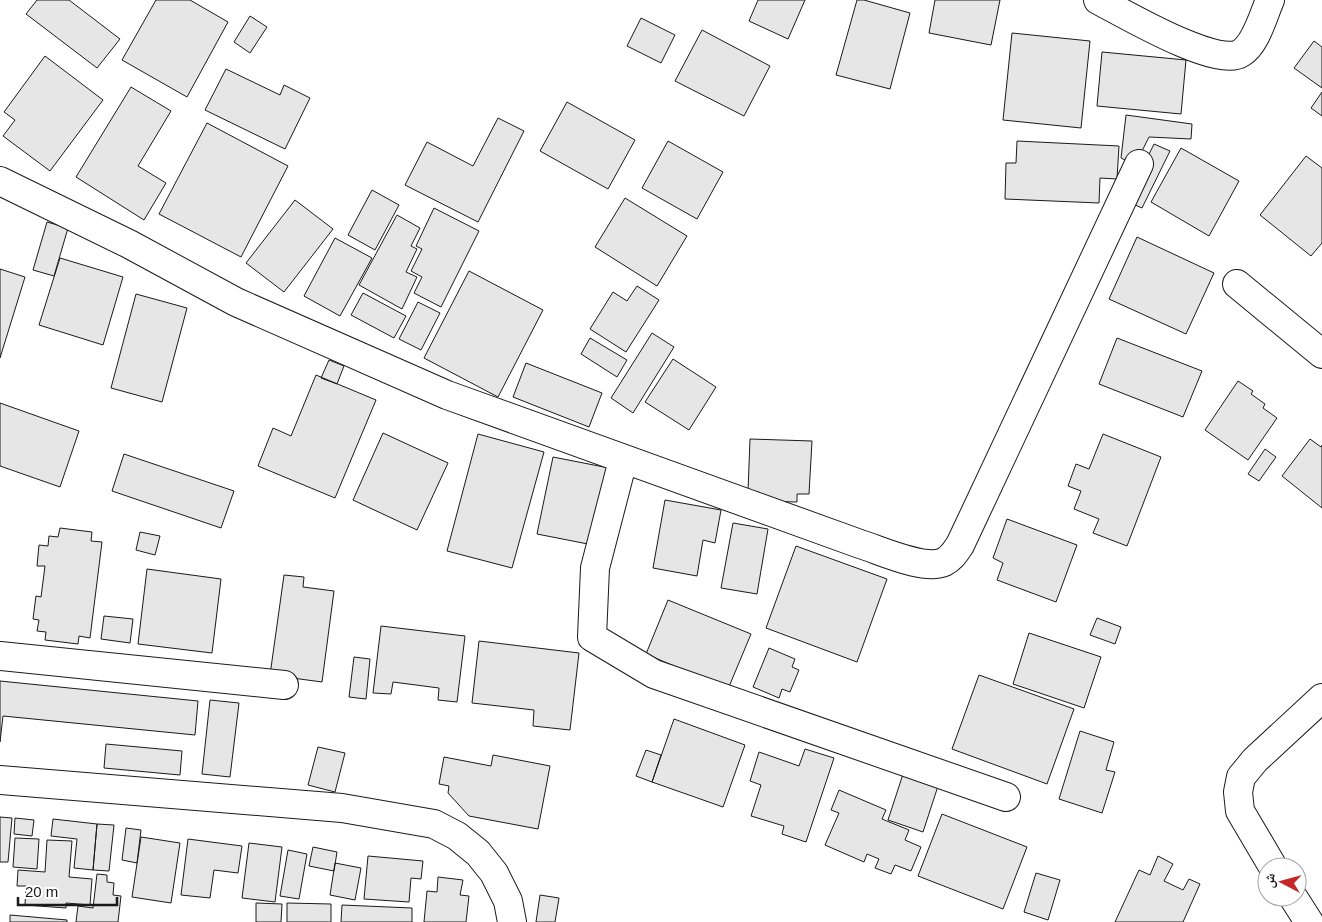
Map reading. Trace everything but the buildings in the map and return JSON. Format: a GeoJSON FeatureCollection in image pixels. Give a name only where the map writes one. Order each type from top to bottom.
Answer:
{"type":"FeatureCollection","features":[{"type":"Feature","properties":{"kind":"street"},"geometry":{"type":"LineString","coordinates":[[1098,0],[1191,47],[1213,56],[1227,57],[1241,54],[1250,44],[1270,0]]}},
{"type":"Feature","properties":{"kind":"street"},"geometry":{"type":"LineString","coordinates":[[0,181],[144,252],[236,302],[291,328],[447,395],[623,460],[905,559],[924,563],[942,563],[952,557],[960,545],[1139,164]]}},
{"type":"Feature","properties":{"kind":"street"},"geometry":{"type":"LineString","coordinates":[[1236,284],[1322,354]]}},
{"type":"Feature","properties":{"kind":"street"},"geometry":{"type":"LineString","coordinates":[[623,460],[595,568],[592,637],[654,674],[1006,797]]}},
{"type":"Feature","properties":{"kind":"street"},"geometry":{"type":"LineString","coordinates":[[0,656],[284,685]]}},
{"type":"Feature","properties":{"kind":"street"},"geometry":{"type":"LineString","coordinates":[[1267,857],[1240,811],[1238,792],[1241,777],[1255,760],[1322,698]]}},
{"type":"Feature","properties":{"kind":"street"},"geometry":{"type":"LineString","coordinates":[[0,780],[342,808],[434,824],[457,836],[494,873],[508,901],[512,922]]}},
{"type":"Feature","properties":{"kind":"street"},"geometry":{"type":"LineString","coordinates":[[1299,907],[1309,922]]}}]}
